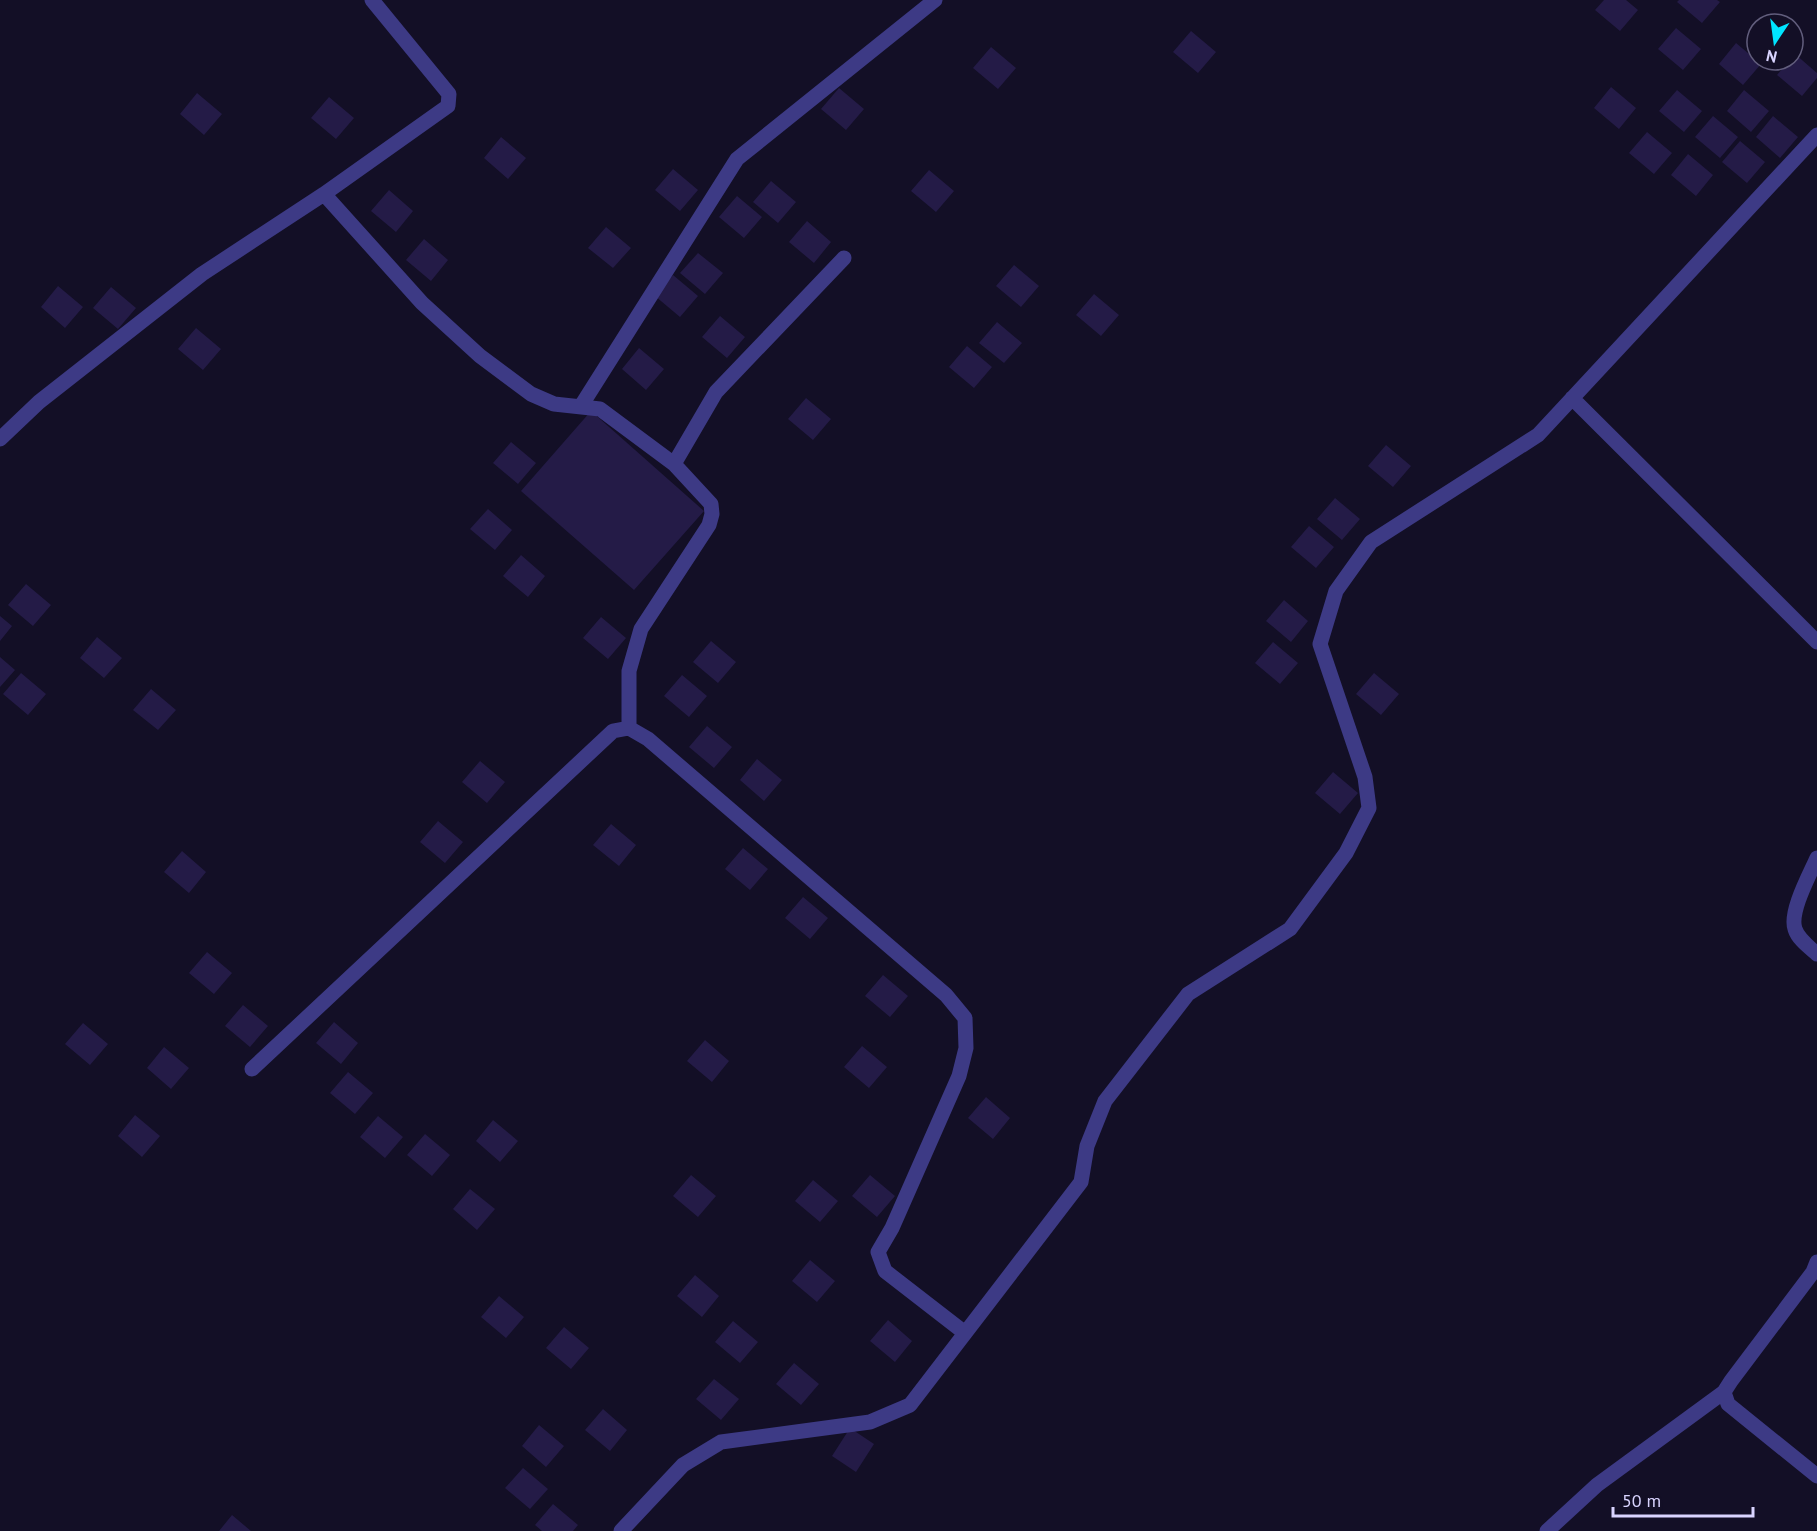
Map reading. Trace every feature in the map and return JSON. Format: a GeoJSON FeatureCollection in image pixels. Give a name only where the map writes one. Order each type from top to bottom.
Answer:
{"type":"FeatureCollection","features":[{"type":"Feature","properties":{"kind":"street"},"geometry":{"type":"LineString","coordinates":[[0,439],[39,402],[202,274],[324,194],[448,106],[449,94],[372,0]]}},
{"type":"Feature","properties":{"kind":"street"},"geometry":{"type":"LineString","coordinates":[[581,406],[737,159],[935,0]]}},
{"type":"Feature","properties":{"kind":"street"},"geometry":{"type":"LineString","coordinates":[[621,1531],[683,1465],[721,1442],[870,1422],[909,1405],[1081,1182],[1087,1146],[1105,1101],[1188,994],[1290,929],[1346,853],[1369,808],[1365,777],[1320,644],[1336,591],[1371,542],[1538,435],[1817,135]]}},
{"type":"Feature","properties":{"kind":"street"},"geometry":{"type":"LineString","coordinates":[[324,194],[422,303],[480,356],[531,394],[554,404],[600,409],[674,464],[711,504],[712,514],[709,525],[641,629],[629,671],[629,728]]}},
{"type":"Feature","properties":{"kind":"street"},"geometry":{"type":"LineString","coordinates":[[674,464],[716,392],[844,258]]}},
{"type":"Feature","properties":{"kind":"street"},"geometry":{"type":"LineString","coordinates":[[1572,398],[1817,642]]}},
{"type":"Feature","properties":{"kind":"street"},"geometry":{"type":"LineString","coordinates":[[252,1069],[613,730],[629,728],[648,739],[946,995],[965,1018],[966,1048],[959,1076],[892,1228],[878,1252],[885,1271],[965,1333]]}},
{"type":"Feature","properties":{"kind":"street"},"geometry":{"type":"LineString","coordinates":[[1817,858],[1797,903],[1794,928],[1804,944],[1817,954]]}},
{"type":"Feature","properties":{"kind":"street"},"geometry":{"type":"LineString","coordinates":[[1547,1531],[1597,1485],[1724,1392],[1813,1272],[1817,1262]]}},
{"type":"Feature","properties":{"kind":"street"},"geometry":{"type":"LineString","coordinates":[[1724,1392],[1728,1404],[1817,1476]]}},
{"type":"Feature","properties":{"kind":"building"},"geometry":{"type":"Polygon","coordinates":[[[1604,0],[1626,0],[1638,10],[1620,31],[1595,10],[1604,0]]]}},
{"type":"Feature","properties":{"kind":"building"},"geometry":{"type":"Polygon","coordinates":[[[1679,0],[1717,0],[1720,2],[1702,23],[1677,2],[1679,0]]]}},
{"type":"Feature","properties":{"kind":"building"},"geometry":{"type":"Polygon","coordinates":[[[1676,28],[1701,49],[1683,70],[1658,49],[1676,28]]]}},
{"type":"Feature","properties":{"kind":"building"},"geometry":{"type":"Polygon","coordinates":[[[1191,31],[1216,52],[1198,73],[1173,52],[1191,31]]]}},
{"type":"Feature","properties":{"kind":"building"},"geometry":{"type":"Polygon","coordinates":[[[1736,43],[1745,51],[1745,72],[1754,72],[1743,85],[1719,64],[1736,43]]]}},
{"type":"Feature","properties":{"kind":"building"},"geometry":{"type":"Polygon","coordinates":[[[991,47],[1016,68],[998,89],[973,68],[991,47]]]}},
{"type":"Feature","properties":{"kind":"building"},"geometry":{"type":"Polygon","coordinates":[[[1805,63],[1817,73],[1817,78],[1802,96],[1777,75],[1780,72],[1805,72],[1805,63]]]}},
{"type":"Feature","properties":{"kind":"building"},"geometry":{"type":"Polygon","coordinates":[[[1611,87],[1636,108],[1619,129],[1594,108],[1611,87]]]}},
{"type":"Feature","properties":{"kind":"building"},"geometry":{"type":"Polygon","coordinates":[[[839,88],[864,109],[846,130],[821,109],[839,88]]]}},
{"type":"Feature","properties":{"kind":"building"},"geometry":{"type":"Polygon","coordinates":[[[1677,90],[1702,111],[1684,132],[1659,111],[1677,90]]]}},
{"type":"Feature","properties":{"kind":"building"},"geometry":{"type":"Polygon","coordinates":[[[1744,90],[1769,111],[1751,132],[1727,111],[1744,90]]]}},
{"type":"Feature","properties":{"kind":"building"},"geometry":{"type":"Polygon","coordinates":[[[197,93],[222,114],[204,135],[180,114],[197,93]]]}},
{"type":"Feature","properties":{"kind":"building"},"geometry":{"type":"Polygon","coordinates":[[[329,97],[354,118],[336,139],[311,118],[329,97]]]}},
{"type":"Feature","properties":{"kind":"building"},"geometry":{"type":"Polygon","coordinates":[[[1713,116],[1738,137],[1720,158],[1695,137],[1713,116]]]}},
{"type":"Feature","properties":{"kind":"building"},"geometry":{"type":"Polygon","coordinates":[[[1773,116],[1798,137],[1780,158],[1756,137],[1773,116]]]}},
{"type":"Feature","properties":{"kind":"building"},"geometry":{"type":"Polygon","coordinates":[[[1647,132],[1672,153],[1654,174],[1629,153],[1647,132]]]}},
{"type":"Feature","properties":{"kind":"building"},"geometry":{"type":"Polygon","coordinates":[[[501,137],[526,158],[508,179],[484,158],[501,137]]]}},
{"type":"Feature","properties":{"kind":"building"},"geometry":{"type":"Polygon","coordinates":[[[1740,141],[1765,162],[1747,183],[1722,162],[1740,141]]]}},
{"type":"Feature","properties":{"kind":"building"},"geometry":{"type":"Polygon","coordinates":[[[1688,154],[1713,175],[1696,196],[1671,175],[1688,154]]]}},
{"type":"Feature","properties":{"kind":"building"},"geometry":{"type":"Polygon","coordinates":[[[673,169],[698,190],[680,211],[655,190],[673,169]]]}},
{"type":"Feature","properties":{"kind":"building"},"geometry":{"type":"Polygon","coordinates":[[[929,170],[954,191],[936,212],[911,191],[929,170]]]}},
{"type":"Feature","properties":{"kind":"building"},"geometry":{"type":"Polygon","coordinates":[[[771,181],[796,202],[778,223],[753,202],[771,181]]]}},
{"type":"Feature","properties":{"kind":"building"},"geometry":{"type":"Polygon","coordinates":[[[389,190],[413,211],[396,232],[371,211],[389,190]]]}},
{"type":"Feature","properties":{"kind":"building"},"geometry":{"type":"Polygon","coordinates":[[[737,196],[762,217],[744,238],[719,217],[737,196]]]}},
{"type":"Feature","properties":{"kind":"building"},"geometry":{"type":"Polygon","coordinates":[[[807,221],[831,242],[814,263],[789,242],[807,221]]]}},
{"type":"Feature","properties":{"kind":"building"},"geometry":{"type":"Polygon","coordinates":[[[606,227],[631,248],[613,268],[588,248],[606,227]]]}},
{"type":"Feature","properties":{"kind":"building"},"geometry":{"type":"Polygon","coordinates":[[[424,239],[448,260],[431,281],[406,260],[424,239]]]}},
{"type":"Feature","properties":{"kind":"building"},"geometry":{"type":"Polygon","coordinates":[[[698,253],[723,273],[705,294],[680,273],[698,253]]]}},
{"type":"Feature","properties":{"kind":"building"},"geometry":{"type":"Polygon","coordinates":[[[1014,265],[1039,286],[1021,307],[996,286],[1014,265]]]}},
{"type":"Feature","properties":{"kind":"building"},"geometry":{"type":"Polygon","coordinates":[[[673,275],[698,296],[680,317],[655,296],[673,275]]]}},
{"type":"Feature","properties":{"kind":"building"},"geometry":{"type":"Polygon","coordinates":[[[58,286],[83,307],[65,328],[41,307],[58,286]]]}},
{"type":"Feature","properties":{"kind":"building"},"geometry":{"type":"Polygon","coordinates":[[[111,287],[136,308],[118,329],[93,308],[111,287]]]}},
{"type":"Feature","properties":{"kind":"building"},"geometry":{"type":"Polygon","coordinates":[[[1094,294],[1119,315],[1101,336],[1076,315],[1094,294]]]}},
{"type":"Feature","properties":{"kind":"building"},"geometry":{"type":"Polygon","coordinates":[[[720,316],[745,337],[727,358],[702,337],[720,316]]]}},
{"type":"Feature","properties":{"kind":"building"},"geometry":{"type":"Polygon","coordinates":[[[997,322],[1022,343],[1004,363],[979,343],[997,322]]]}},
{"type":"Feature","properties":{"kind":"building"},"geometry":{"type":"Polygon","coordinates":[[[196,328],[221,349],[203,370],[178,349],[196,328]]]}},
{"type":"Feature","properties":{"kind":"building"},"geometry":{"type":"Polygon","coordinates":[[[967,346],[992,367],[974,388],[949,367],[967,346]]]}},
{"type":"Feature","properties":{"kind":"building"},"geometry":{"type":"Polygon","coordinates":[[[639,348],[664,369],[646,390],[622,369],[639,348]]]}},
{"type":"Feature","properties":{"kind":"building"},"geometry":{"type":"Polygon","coordinates":[[[806,398],[831,419],[813,440],[788,419],[806,398]]]}},
{"type":"Feature","properties":{"kind":"building"},"geometry":{"type":"Polygon","coordinates":[[[591,411],[704,511],[634,590],[521,491],[591,411]]]}},
{"type":"Feature","properties":{"kind":"building"},"geometry":{"type":"Polygon","coordinates":[[[511,442],[536,463],[518,484],[493,463],[511,442]]]}},
{"type":"Feature","properties":{"kind":"building"},"geometry":{"type":"Polygon","coordinates":[[[1386,445],[1411,466],[1393,487],[1368,466],[1386,445]]]}},
{"type":"Feature","properties":{"kind":"building"},"geometry":{"type":"Polygon","coordinates":[[[1335,498],[1360,519],[1342,540],[1317,519],[1335,498]]]}},
{"type":"Feature","properties":{"kind":"building"},"geometry":{"type":"Polygon","coordinates":[[[488,509],[512,530],[495,550],[470,529],[488,509]]]}},
{"type":"Feature","properties":{"kind":"building"},"geometry":{"type":"Polygon","coordinates":[[[1309,526],[1334,547],[1316,568],[1291,547],[1309,526]]]}},
{"type":"Feature","properties":{"kind":"building"},"geometry":{"type":"Polygon","coordinates":[[[521,555],[545,576],[528,597],[503,576],[521,555]]]}},
{"type":"Feature","properties":{"kind":"building"},"geometry":{"type":"Polygon","coordinates":[[[26,584],[51,605],[33,626],[8,605],[26,584]]]}},
{"type":"Feature","properties":{"kind":"building"},"geometry":{"type":"Polygon","coordinates":[[[1284,600],[1308,621],[1291,642],[1266,621],[1284,600]]]}},
{"type":"Feature","properties":{"kind":"building"},"geometry":{"type":"Polygon","coordinates":[[[0,616],[12,626],[0,641],[0,616]]]}},
{"type":"Feature","properties":{"kind":"building"},"geometry":{"type":"Polygon","coordinates":[[[601,617],[626,638],[608,659],[583,638],[601,617]]]}},
{"type":"Feature","properties":{"kind":"building"},"geometry":{"type":"Polygon","coordinates":[[[97,637],[122,658],[104,678],[80,658],[97,637]]]}},
{"type":"Feature","properties":{"kind":"building"},"geometry":{"type":"Polygon","coordinates":[[[711,641],[736,662],[718,683],[693,662],[711,641]]]}},
{"type":"Feature","properties":{"kind":"building"},"geometry":{"type":"Polygon","coordinates":[[[1273,642],[1298,663],[1280,684],[1255,663],[1273,642]]]}},
{"type":"Feature","properties":{"kind":"building"},"geometry":{"type":"Polygon","coordinates":[[[0,657],[15,670],[0,687],[0,657]]]}},
{"type":"Feature","properties":{"kind":"building"},"geometry":{"type":"Polygon","coordinates":[[[21,673],[46,694],[28,715],[3,694],[21,673]]]}},
{"type":"Feature","properties":{"kind":"building"},"geometry":{"type":"Polygon","coordinates":[[[1374,673],[1399,694],[1381,715],[1356,694],[1374,673]]]}},
{"type":"Feature","properties":{"kind":"building"},"geometry":{"type":"Polygon","coordinates":[[[682,675],[707,696],[689,717],[664,696],[682,675]]]}},
{"type":"Feature","properties":{"kind":"building"},"geometry":{"type":"Polygon","coordinates":[[[151,689],[176,710],[158,730],[133,710],[151,689]]]}},
{"type":"Feature","properties":{"kind":"building"},"geometry":{"type":"Polygon","coordinates":[[[707,726],[732,747],[714,768],[689,747],[707,726]]]}},
{"type":"Feature","properties":{"kind":"building"},"geometry":{"type":"Polygon","coordinates":[[[757,759],[782,780],[764,801],[740,780],[757,759]]]}},
{"type":"Feature","properties":{"kind":"building"},"geometry":{"type":"Polygon","coordinates":[[[480,761],[505,782],[487,803],[462,782],[480,761]]]}},
{"type":"Feature","properties":{"kind":"building"},"geometry":{"type":"Polygon","coordinates":[[[1333,772],[1358,793],[1340,814],[1315,793],[1333,772]]]}},
{"type":"Feature","properties":{"kind":"building"},"geometry":{"type":"Polygon","coordinates":[[[438,821],[463,842],[445,863],[420,842],[438,821]]]}},
{"type":"Feature","properties":{"kind":"building"},"geometry":{"type":"Polygon","coordinates":[[[611,824],[636,845],[619,866],[593,845],[611,824]]]}},
{"type":"Feature","properties":{"kind":"building"},"geometry":{"type":"Polygon","coordinates":[[[743,848],[768,869],[750,890],[725,869],[743,848]]]}},
{"type":"Feature","properties":{"kind":"building"},"geometry":{"type":"Polygon","coordinates":[[[182,851],[206,872],[189,893],[164,872],[182,851]]]}},
{"type":"Feature","properties":{"kind":"building"},"geometry":{"type":"Polygon","coordinates":[[[803,897],[828,918],[810,939],[785,918],[803,897]]]}},
{"type":"Feature","properties":{"kind":"building"},"geometry":{"type":"Polygon","coordinates":[[[207,952],[232,973],[214,994],[189,973],[207,952]]]}},
{"type":"Feature","properties":{"kind":"building"},"geometry":{"type":"Polygon","coordinates":[[[883,975],[908,996],[890,1017],[865,996],[883,975]]]}},
{"type":"Feature","properties":{"kind":"building"},"geometry":{"type":"Polygon","coordinates":[[[243,1005],[268,1026],[250,1047],[225,1026],[243,1005]]]}},
{"type":"Feature","properties":{"kind":"building"},"geometry":{"type":"Polygon","coordinates":[[[334,1022],[358,1043],[341,1064],[316,1043],[334,1022]]]}},
{"type":"Feature","properties":{"kind":"building"},"geometry":{"type":"Polygon","coordinates":[[[83,1023],[108,1044],[90,1065],[65,1044],[83,1023]]]}},
{"type":"Feature","properties":{"kind":"building"},"geometry":{"type":"Polygon","coordinates":[[[705,1040],[729,1061],[712,1082],[687,1061],[705,1040]]]}},
{"type":"Feature","properties":{"kind":"building"},"geometry":{"type":"Polygon","coordinates":[[[862,1046],[887,1067],[869,1088],[844,1067],[862,1046]]]}},
{"type":"Feature","properties":{"kind":"building"},"geometry":{"type":"Polygon","coordinates":[[[164,1047],[189,1068],[171,1089],[147,1068],[164,1047]]]}},
{"type":"Feature","properties":{"kind":"building"},"geometry":{"type":"Polygon","coordinates":[[[348,1072],[373,1093],[355,1114],[330,1093],[348,1072]]]}},
{"type":"Feature","properties":{"kind":"building"},"geometry":{"type":"Polygon","coordinates":[[[986,1097],[1010,1118],[993,1139],[968,1118],[986,1097]]]}},
{"type":"Feature","properties":{"kind":"building"},"geometry":{"type":"Polygon","coordinates":[[[135,1115],[160,1136],[142,1157],[118,1136],[135,1115]]]}},
{"type":"Feature","properties":{"kind":"building"},"geometry":{"type":"Polygon","coordinates":[[[378,1116],[403,1137],[385,1158],[360,1137],[378,1116]]]}},
{"type":"Feature","properties":{"kind":"building"},"geometry":{"type":"Polygon","coordinates":[[[493,1120],[518,1141],[500,1162],[476,1141],[493,1120]]]}},
{"type":"Feature","properties":{"kind":"building"},"geometry":{"type":"Polygon","coordinates":[[[425,1134],[450,1155],[432,1176],[407,1155],[425,1134]]]}},
{"type":"Feature","properties":{"kind":"building"},"geometry":{"type":"Polygon","coordinates":[[[691,1175],[716,1196],[698,1217],[673,1196],[691,1175]]]}},
{"type":"Feature","properties":{"kind":"building"},"geometry":{"type":"Polygon","coordinates":[[[870,1175],[895,1196],[877,1217],[852,1196],[870,1175]]]}},
{"type":"Feature","properties":{"kind":"building"},"geometry":{"type":"Polygon","coordinates":[[[813,1180],[838,1201],[820,1222],[795,1201],[813,1180]]]}},
{"type":"Feature","properties":{"kind":"building"},"geometry":{"type":"Polygon","coordinates":[[[470,1189],[495,1209],[477,1230],[453,1209],[470,1189]]]}},
{"type":"Feature","properties":{"kind":"building"},"geometry":{"type":"Polygon","coordinates":[[[810,1260],[835,1281],[817,1302],[792,1281],[810,1260]]]}},
{"type":"Feature","properties":{"kind":"building"},"geometry":{"type":"Polygon","coordinates":[[[695,1275],[719,1296],[702,1317],[677,1296],[695,1275]]]}},
{"type":"Feature","properties":{"kind":"building"},"geometry":{"type":"Polygon","coordinates":[[[499,1296],[524,1317],[506,1338],[481,1317],[499,1296]]]}},
{"type":"Feature","properties":{"kind":"building"},"geometry":{"type":"Polygon","coordinates":[[[888,1320],[912,1341],[895,1362],[870,1341],[888,1320]]]}},
{"type":"Feature","properties":{"kind":"building"},"geometry":{"type":"Polygon","coordinates":[[[733,1321],[758,1342],[740,1363],[715,1342],[733,1321]]]}},
{"type":"Feature","properties":{"kind":"building"},"geometry":{"type":"Polygon","coordinates":[[[564,1327],[589,1348],[571,1369],[546,1348],[564,1327]]]}},
{"type":"Feature","properties":{"kind":"building"},"geometry":{"type":"Polygon","coordinates":[[[794,1363],[819,1384],[801,1405],[776,1384],[794,1363]]]}},
{"type":"Feature","properties":{"kind":"building"},"geometry":{"type":"Polygon","coordinates":[[[714,1379],[739,1399],[721,1420],[696,1399],[714,1379]]]}},
{"type":"Feature","properties":{"kind":"building"},"geometry":{"type":"Polygon","coordinates":[[[603,1409],[627,1430],[610,1451],[585,1430],[603,1409]]]}},
{"type":"Feature","properties":{"kind":"building"},"geometry":{"type":"Polygon","coordinates":[[[539,1425],[564,1446],[546,1467],[522,1446],[539,1425]]]}},
{"type":"Feature","properties":{"kind":"building"},"geometry":{"type":"Polygon","coordinates":[[[850,1428],[874,1444],[856,1472],[832,1456],[850,1428]]]}},
{"type":"Feature","properties":{"kind":"building"},"geometry":{"type":"Polygon","coordinates":[[[523,1468],[548,1489],[530,1509],[505,1488],[523,1468]]]}},
{"type":"Feature","properties":{"kind":"building"},"geometry":{"type":"Polygon","coordinates":[[[553,1504],[578,1525],[573,1531],[542,1531],[535,1525],[553,1504]]]}},
{"type":"Feature","properties":{"kind":"building"},"geometry":{"type":"Polygon","coordinates":[[[232,1515],[251,1531],[219,1531],[232,1515]]]}}]}
